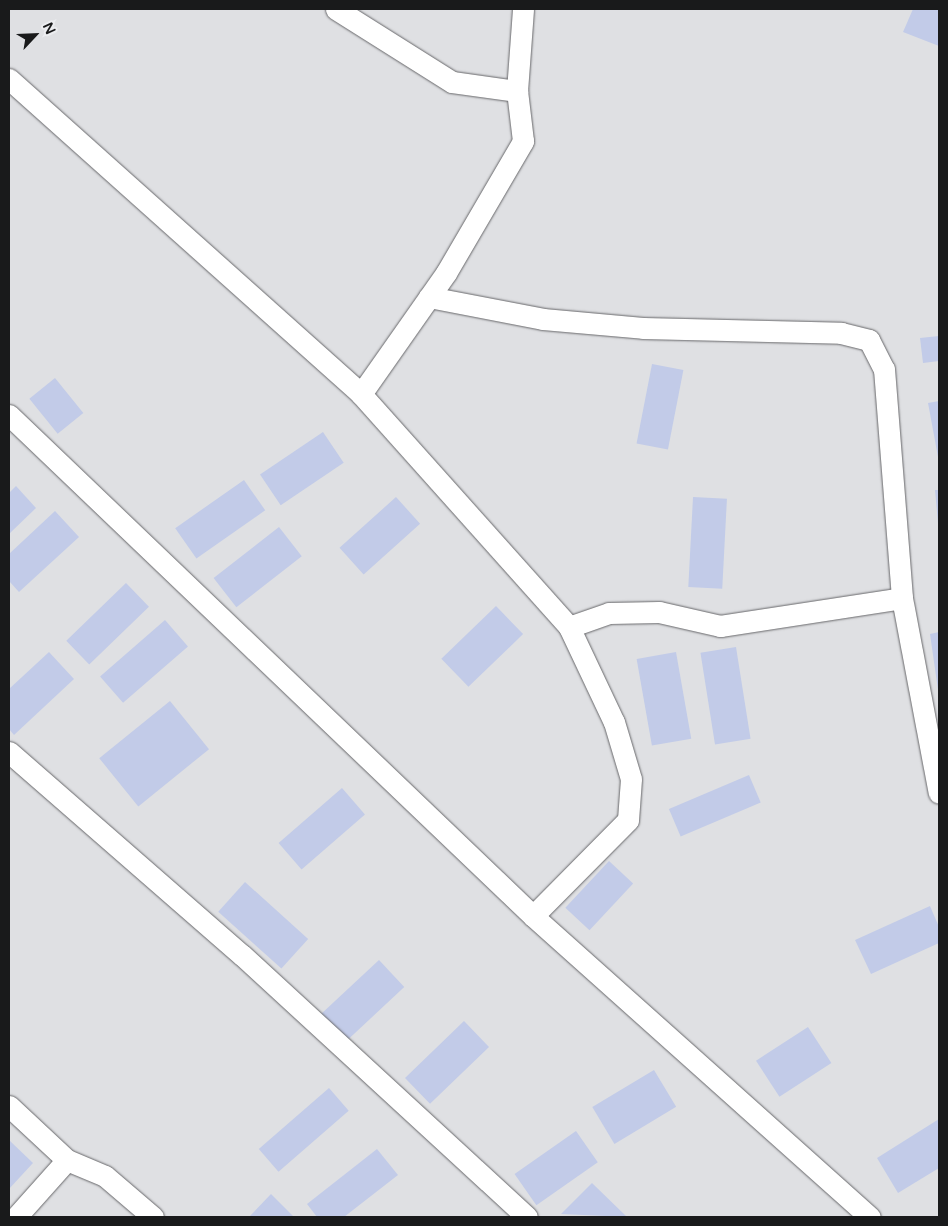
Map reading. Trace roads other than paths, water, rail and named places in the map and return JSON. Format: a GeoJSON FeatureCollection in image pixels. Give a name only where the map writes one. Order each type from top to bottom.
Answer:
{"type":"FeatureCollection","features":[{"type":"Feature","properties":{"kind":"street"},"geometry":{"type":"LineString","coordinates":[[336,9],[452,82],[517,91]]}},
{"type":"Feature","properties":{"kind":"street"},"geometry":{"type":"LineString","coordinates":[[361,394],[429,297],[497,192],[523,141],[517,91],[523,9]]}},
{"type":"Feature","properties":{"kind":"street"},"geometry":{"type":"LineString","coordinates":[[12,87],[361,394],[570,627],[614,722],[631,779],[628,820],[533,916]]}},
{"type":"Feature","properties":{"kind":"street"},"geometry":{"type":"LineString","coordinates":[[429,297],[543,319],[643,328],[864,337],[884,369],[902,598],[939,793]]}},
{"type":"Feature","properties":{"kind":"street"},"geometry":{"type":"LineString","coordinates":[[9,415],[533,916],[870,1217]]}},
{"type":"Feature","properties":{"kind":"street"},"geometry":{"type":"LineString","coordinates":[[570,627],[608,613],[658,612],[720,626],[902,598]]}},
{"type":"Feature","properties":{"kind":"street"},"geometry":{"type":"LineString","coordinates":[[9,752],[242,955],[527,1217]]}},
{"type":"Feature","properties":{"kind":"street"},"geometry":{"type":"LineString","coordinates":[[9,1106],[67,1160],[105,1176],[153,1217]]}},
{"type":"Feature","properties":{"kind":"street"},"geometry":{"type":"LineString","coordinates":[[16,1217],[67,1160]]}}]}
